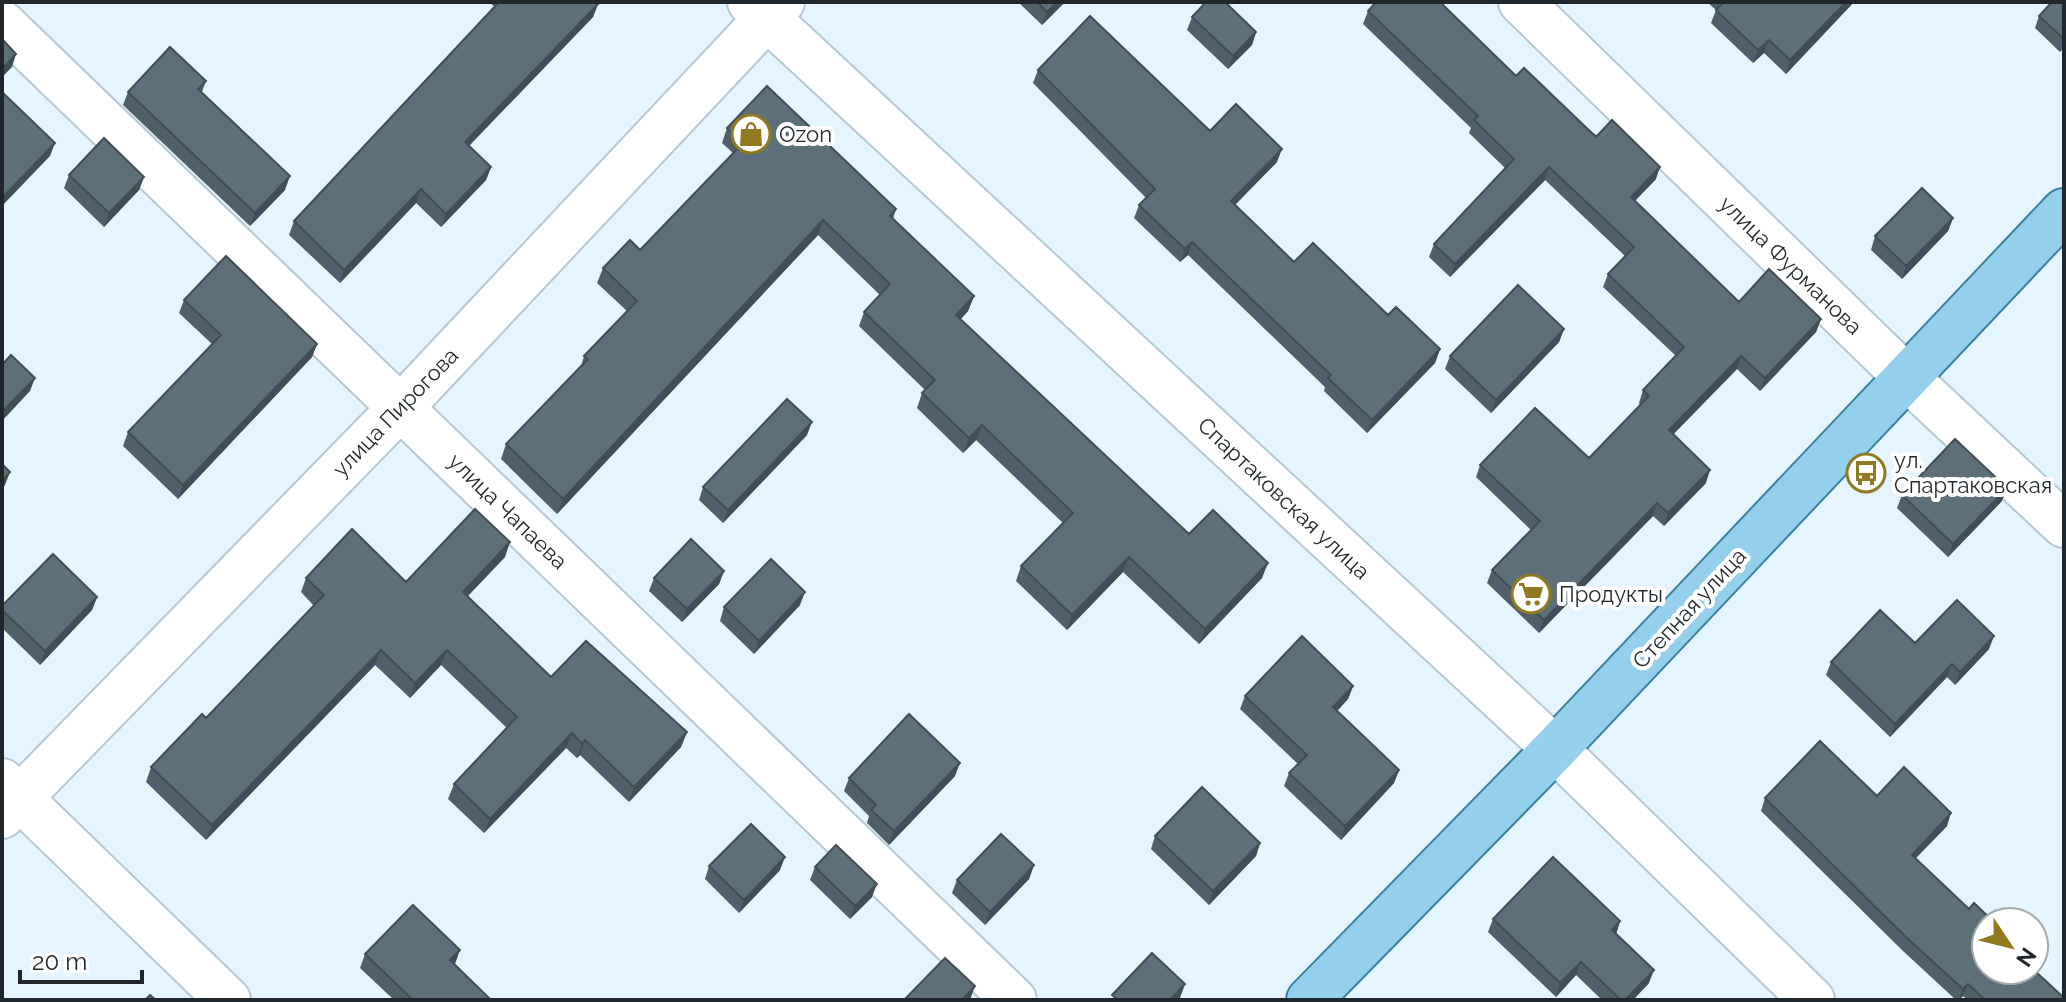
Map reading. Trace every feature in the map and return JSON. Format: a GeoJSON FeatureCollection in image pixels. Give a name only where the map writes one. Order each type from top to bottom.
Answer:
{"type":"FeatureCollection","features":[{"type":"Feature","properties":{"kind":"main road","name":"Степная улица"},"geometry":{"type":"LineString","coordinates":[[1309,1000],[1555,749],[2064,211]]}},
{"type":"Feature","properties":{"kind":"street","name":"улица Фурманова"},"geometry":{"type":"LineString","coordinates":[[1521,2],[1906,377],[2064,525]]}},
{"type":"Feature","properties":{"kind":"street","name":"улица Пирогова"},"geometry":{"type":"LineString","coordinates":[[8,799],[401,407],[766,7]]}},
{"type":"Feature","properties":{"kind":"street","name":"Спартаковская улица"},"geometry":{"type":"LineString","coordinates":[[766,7],[1555,749],[1812,1000]]}},
{"type":"Feature","properties":{"kind":"street","name":"улица Чапаева"},"geometry":{"type":"LineString","coordinates":[[2,23],[1014,1000]]}},
{"type":"Feature","properties":{"kind":"street"},"geometry":{"type":"LineString","coordinates":[[8,799],[228,1000]]}},
{"type":"Feature","properties":{"kind":"building"},"geometry":{"type":"Polygon","coordinates":[[[499,2],[598,4],[465,142],[491,167],[446,214],[421,189],[344,270],[294,221],[499,2]]]}},
{"type":"Feature","properties":{"kind":"building"},"geometry":{"type":"Polygon","coordinates":[[[1037,2],[1057,2],[1047,12],[1037,2]]]}},
{"type":"Feature","properties":{"kind":"building"},"geometry":{"type":"Polygon","coordinates":[[[1206,2],[1225,2],[1256,32],[1233,56],[1192,17],[1206,2]]]}},
{"type":"Feature","properties":{"kind":"building"},"geometry":{"type":"Polygon","coordinates":[[[1376,2],[1440,2],[1516,76],[1524,68],[1596,137],[1612,120],[1660,167],[1631,197],[1739,302],[1769,269],[1821,319],[1765,378],[1741,356],[1669,430],[1710,470],[1668,513],[1657,503],[1544,620],[1492,570],[1540,521],[1480,465],[1535,408],[1589,458],[1649,396],[1643,390],[1684,347],[1608,274],[1634,247],[1549,167],[1455,264],[1434,244],[1514,159],[1474,120],[1478,116],[1368,11],[1376,2]]]}},
{"type":"Feature","properties":{"kind":"building"},"geometry":{"type":"Polygon","coordinates":[[[1724,2],[1846,2],[1790,60],[1769,40],[1758,50],[1716,10],[1724,2]]]}},
{"type":"Feature","properties":{"kind":"building"},"geometry":{"type":"Polygon","coordinates":[[[2052,2],[2064,2],[2064,39],[2039,16],[2052,2]]]}},
{"type":"Feature","properties":{"kind":"building"},"geometry":{"type":"Polygon","coordinates":[[[1090,16],[1210,131],[1236,104],[1282,149],[1231,201],[1294,262],[1313,243],[1388,315],[1396,307],[1440,349],[1372,420],[1328,378],[1331,375],[1192,242],[1185,249],[1139,205],[1155,189],[1038,70],[1090,16]]]}},
{"type":"Feature","properties":{"kind":"building"},"geometry":{"type":"Polygon","coordinates":[[[2,39],[16,54],[2,69],[2,39]]]}},
{"type":"Feature","properties":{"kind":"building"},"geometry":{"type":"Polygon","coordinates":[[[170,47],[206,81],[198,89],[290,176],[255,213],[128,92],[170,47]]]}},
{"type":"Feature","properties":{"kind":"building"},"geometry":{"type":"Polygon","coordinates":[[[767,86],[896,209],[890,216],[974,296],[956,315],[1189,534],[1213,510],[1268,563],[1205,629],[1129,557],[1072,615],[1021,566],[1073,513],[982,425],[969,438],[922,393],[935,380],[864,312],[890,284],[823,220],[563,499],[506,444],[588,359],[584,356],[637,301],[603,268],[630,240],[640,250],[743,143],[727,128],[767,86]]]}},
{"type":"Feature","properties":{"kind":"building"},"geometry":{"type":"Polygon","coordinates":[[[2,92],[55,143],[2,198],[2,92]]]}},
{"type":"Feature","properties":{"kind":"building"},"geometry":{"type":"Polygon","coordinates":[[[104,138],[144,177],[109,213],[69,175],[104,138]]]}},
{"type":"Feature","properties":{"kind":"building"},"geometry":{"type":"Polygon","coordinates":[[[1922,188],[1953,218],[1906,266],[1875,236],[1922,188]]]}},
{"type":"Feature","properties":{"kind":"building"},"geometry":{"type":"Polygon","coordinates":[[[226,256],[317,344],[183,485],[128,432],[221,335],[184,300],[226,256]]]}},
{"type":"Feature","properties":{"kind":"building"},"geometry":{"type":"Polygon","coordinates":[[[1518,285],[1564,329],[1496,400],[1450,356],[1518,285]]]}},
{"type":"Feature","properties":{"kind":"building"},"geometry":{"type":"Polygon","coordinates":[[[11,355],[35,378],[2,412],[2,365],[11,355]]]}},
{"type":"Feature","properties":{"kind":"building"},"geometry":{"type":"Polygon","coordinates":[[[787,399],[812,422],[728,510],[703,487],[787,399]]]}},
{"type":"Feature","properties":{"kind":"building"},"geometry":{"type":"Polygon","coordinates":[[[1955,439],[2007,488],[1953,544],[1902,495],[1955,439]]]}},
{"type":"Feature","properties":{"kind":"building"},"geometry":{"type":"Polygon","coordinates":[[[2,464],[10,472],[2,481],[2,464]]]}},
{"type":"Feature","properties":{"kind":"building"},"geometry":{"type":"Polygon","coordinates":[[[475,509],[510,542],[463,592],[551,677],[586,641],[687,732],[634,787],[585,740],[582,744],[572,733],[490,819],[454,784],[517,717],[447,650],[415,683],[381,650],[212,825],[151,767],[202,714],[206,718],[324,595],[306,578],[352,529],[406,582],[475,509]]]}},
{"type":"Feature","properties":{"kind":"building"},"geometry":{"type":"Polygon","coordinates":[[[691,539],[724,571],[687,609],[654,578],[691,539]]]}},
{"type":"Feature","properties":{"kind":"building"},"geometry":{"type":"Polygon","coordinates":[[[53,554],[97,597],[45,651],[2,610],[2,606],[53,554]]]}},
{"type":"Feature","properties":{"kind":"building"},"geometry":{"type":"Polygon","coordinates":[[[771,559],[805,592],[759,641],[724,607],[771,559]]]}},
{"type":"Feature","properties":{"kind":"building"},"geometry":{"type":"Polygon","coordinates":[[[1957,600],[1994,636],[1960,672],[1952,664],[1895,724],[1831,662],[1880,610],[1915,643],[1957,600]]]}},
{"type":"Feature","properties":{"kind":"building"},"geometry":{"type":"Polygon","coordinates":[[[1302,636],[1353,686],[1333,707],[1399,770],[1345,826],[1289,773],[1307,755],[1245,696],[1302,636]]]}},
{"type":"Feature","properties":{"kind":"building"},"geometry":{"type":"Polygon","coordinates":[[[909,714],[960,763],[894,831],[871,810],[876,805],[849,778],[909,714]]]}},
{"type":"Feature","properties":{"kind":"building"},"geometry":{"type":"Polygon","coordinates":[[[1820,741],[1877,796],[1904,767],[1951,813],[1912,855],[1970,908],[1970,986],[1968,984],[1963,989],[1908,939],[1765,798],[1820,741]]]}},
{"type":"Feature","properties":{"kind":"building"},"geometry":{"type":"Polygon","coordinates":[[[1202,787],[1260,843],[1213,891],[1155,836],[1202,787]]]}},
{"type":"Feature","properties":{"kind":"building"},"geometry":{"type":"Polygon","coordinates":[[[751,824],[785,857],[744,900],[709,866],[751,824]]]}},
{"type":"Feature","properties":{"kind":"building"},"geometry":{"type":"Polygon","coordinates":[[[1001,834],[1034,865],[990,912],[957,880],[1001,834]]]}},
{"type":"Feature","properties":{"kind":"building"},"geometry":{"type":"Polygon","coordinates":[[[836,845],[877,884],[855,906],[815,867],[836,845]]]}},
{"type":"Feature","properties":{"kind":"building"},"geometry":{"type":"Polygon","coordinates":[[[1553,857],[1620,921],[1612,930],[1654,970],[1625,1000],[1621,1000],[1581,962],[1560,983],[1493,919],[1553,857]]]}},
{"type":"Feature","properties":{"kind":"building"},"geometry":{"type":"Polygon","coordinates":[[[413,905],[460,950],[450,960],[491,1000],[413,1000],[365,954],[413,905]]]}},
{"type":"Feature","properties":{"kind":"building"},"geometry":{"type":"Polygon","coordinates":[[[1152,953],[1185,984],[1170,1000],[1118,1000],[1112,995],[1152,953]]]}},
{"type":"Feature","properties":{"kind":"building"},"geometry":{"type":"Polygon","coordinates":[[[945,958],[975,986],[962,1000],[906,1000],[905,999],[945,958]]]}},
{"type":"Feature","properties":{"kind":"building"},"geometry":{"type":"Polygon","coordinates":[[[2050,985],[2064,998],[2064,1000],[1985,1000],[1970,986],[2050,985]]]}},
{"type":"Feature","properties":{"kind":"place","name":"Ozon"},"geometry":{"type":"Point","coordinates":[751,134]}},
{"type":"Feature","properties":{"kind":"place","name":"ул. Спартаковская"},"geometry":{"type":"Point","coordinates":[1866,473]}},
{"type":"Feature","properties":{"kind":"place","name":"Продукты"},"geometry":{"type":"Point","coordinates":[1531,594]}}]}
